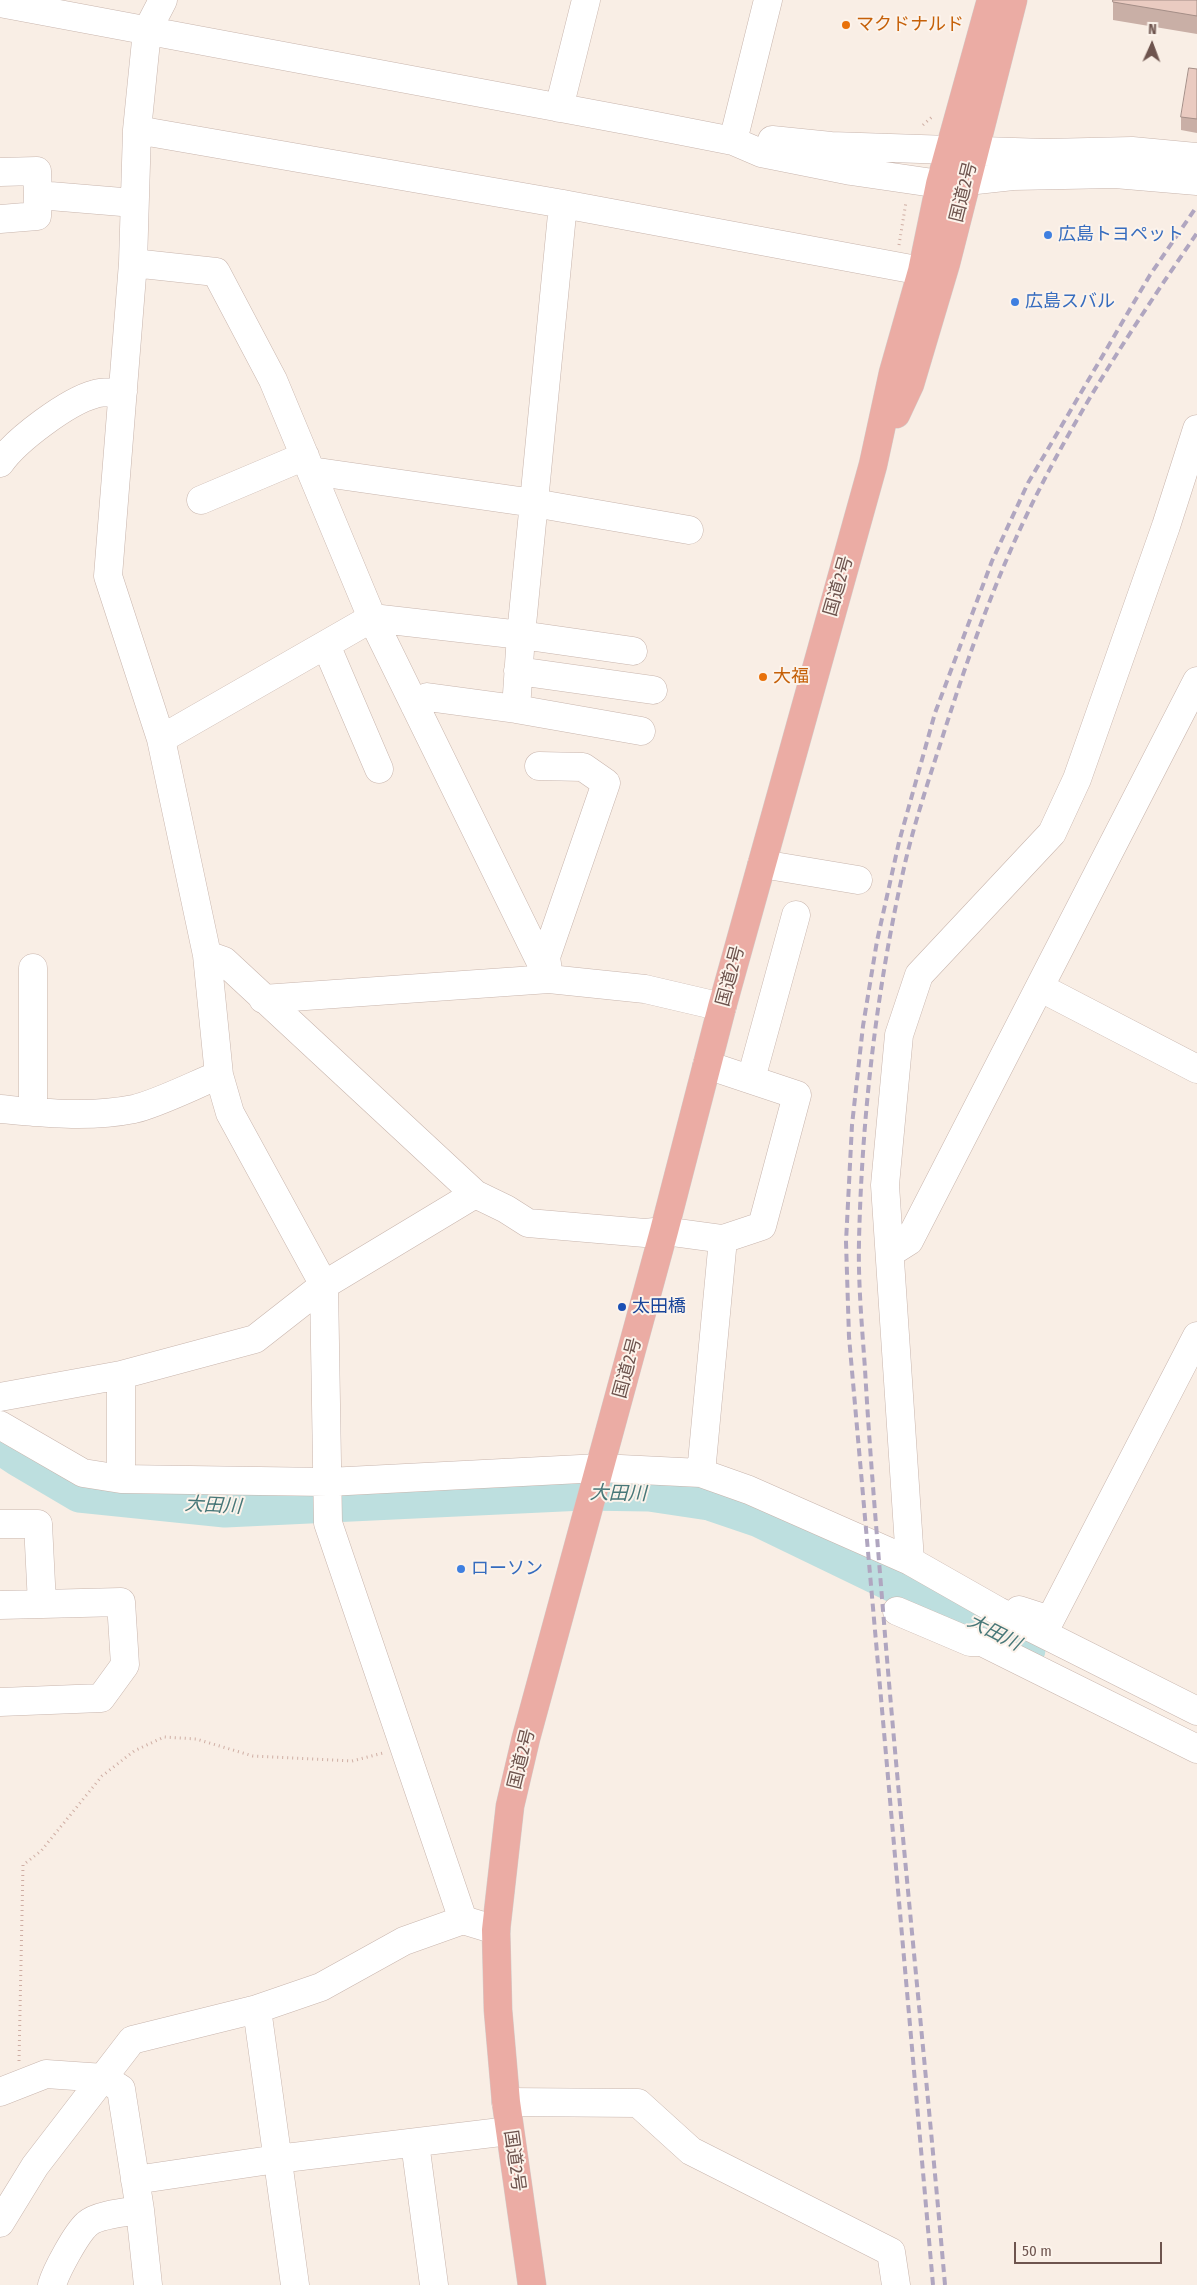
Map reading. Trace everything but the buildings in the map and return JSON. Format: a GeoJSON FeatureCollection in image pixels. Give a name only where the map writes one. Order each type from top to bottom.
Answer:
{"type":"FeatureCollection","features":[{"type":"Feature","properties":{"kind":"highway","name":"国道2号"},"geometry":{"type":"LineString","coordinates":[[873,465],[910,384],[968,180],[962,150],[992,0]]}},
{"type":"Feature","properties":{"kind":"highway","name":"国道2号"},"geometry":{"type":"LineString","coordinates":[[532,2285],[506,2102],[498,2010],[496,1930],[510,1806],[526,1738],[664,1231],[722,1007],[873,465],[893,372],[922,271],[940,184],[962,150],[1013,0]]}},
{"type":"Feature","properties":{"kind":"street"},"geometry":{"type":"LineString","coordinates":[[163,0],[148,32],[137,130],[133,264],[108,576],[160,739],[207,955],[219,1075],[230,1114],[324,1285],[328,1523],[463,1920]]}},
{"type":"Feature","properties":{"kind":"street"},"geometry":{"type":"LineString","coordinates":[[560,108],[586,0]]}},
{"type":"Feature","properties":{"kind":"street"},"geometry":{"type":"LineString","coordinates":[[732,141],[768,0]]}},
{"type":"Feature","properties":{"kind":"street"},"geometry":{"type":"LineString","coordinates":[[0,3],[732,141],[761,153],[851,171],[940,184],[1013,176],[1115,174],[1197,181]]}},
{"type":"Feature","properties":{"kind":"street"},"geometry":{"type":"LineString","coordinates":[[137,130],[563,204],[922,271]]}},
{"type":"Feature","properties":{"kind":"street"},"geometry":{"type":"LineString","coordinates":[[732,141],[782,139],[831,146],[1046,152],[1132,151],[1197,158]]}},
{"type":"Feature","properties":{"kind":"street"},"geometry":{"type":"LineString","coordinates":[[0,172],[37,171],[38,195],[37,216],[0,219]]}},
{"type":"Feature","properties":{"kind":"street"},"geometry":{"type":"LineString","coordinates":[[38,195],[134,203]]}},
{"type":"Feature","properties":{"kind":"street"},"geometry":{"type":"LineString","coordinates":[[516,710],[521,635],[563,204]]}},
{"type":"Feature","properties":{"kind":"street"},"geometry":{"type":"LineString","coordinates":[[133,264],[216,272],[273,380],[372,618],[549,979]]}},
{"type":"Feature","properties":{"kind":"street"},"geometry":{"type":"LineString","coordinates":[[0,463],[7,453],[60,411],[96,394],[123,392]]}},
{"type":"Feature","properties":{"kind":"street"},"geometry":{"type":"LineString","coordinates":[[910,1561],[885,1185],[899,1035],[919,975],[1052,833],[1077,779],[1166,526],[1197,429]]}},
{"type":"Feature","properties":{"kind":"street"},"geometry":{"type":"LineString","coordinates":[[201,500],[308,464],[689,530]]}},
{"type":"Feature","properties":{"kind":"street"},"geometry":{"type":"LineString","coordinates":[[160,739],[372,618],[521,635],[632,651]]}},
{"type":"Feature","properties":{"kind":"street"},"geometry":{"type":"LineString","coordinates":[[326,644],[379,769]]}},
{"type":"Feature","properties":{"kind":"street"},"geometry":{"type":"LineString","coordinates":[[518,671],[653,690]]}},
{"type":"Feature","properties":{"kind":"street"},"geometry":{"type":"LineString","coordinates":[[890,1253],[909,1241],[1041,988],[1197,681]]}},
{"type":"Feature","properties":{"kind":"street"},"geometry":{"type":"LineString","coordinates":[[415,706],[426,697],[641,731]]}},
{"type":"Feature","properties":{"kind":"street"},"geometry":{"type":"LineString","coordinates":[[539,766],[583,768],[606,783],[546,958],[549,979]]}},
{"type":"Feature","properties":{"kind":"street"},"geometry":{"type":"LineString","coordinates":[[762,864],[858,880]]}},
{"type":"Feature","properties":{"kind":"street"},"geometry":{"type":"LineString","coordinates":[[750,1079],[796,915]]}},
{"type":"Feature","properties":{"kind":"street"},"geometry":{"type":"LineString","coordinates":[[207,955],[224,961],[475,1194],[506,1208],[528,1223],[645,1233],[664,1231],[723,1239],[762,1226],[797,1095],[707,1065]]}},
{"type":"Feature","properties":{"kind":"street"},"geometry":{"type":"LineString","coordinates":[[33,968],[33,1112]]}},
{"type":"Feature","properties":{"kind":"street"},"geometry":{"type":"LineString","coordinates":[[263,999],[549,979],[645,989],[722,1007]]}},
{"type":"Feature","properties":{"kind":"street"},"geometry":{"type":"LineString","coordinates":[[1041,988],[1197,1069]]}},
{"type":"Feature","properties":{"kind":"street"},"geometry":{"type":"LineString","coordinates":[[0,1109],[56,1115],[103,1114],[136,1108],[219,1075]]}},
{"type":"Feature","properties":{"kind":"street"},"geometry":{"type":"LineString","coordinates":[[0,1397],[122,1375],[255,1339],[324,1285],[475,1194]]}},
{"type":"Feature","properties":{"kind":"street"},"geometry":{"type":"LineString","coordinates":[[701,1473],[723,1239]]}},
{"type":"Feature","properties":{"kind":"street"},"geometry":{"type":"LineString","coordinates":[[998,1610],[1009,1607],[1050,1620],[1197,1336]]}},
{"type":"Feature","properties":{"kind":"street"},"geometry":{"type":"LineString","coordinates":[[121,1479],[122,1375]]}},
{"type":"Feature","properties":{"kind":"street"},"geometry":{"type":"LineString","coordinates":[[0,1425],[83,1474],[121,1479],[328,1482],[600,1468],[701,1473],[749,1490],[910,1561],[998,1610],[1197,1711]]}},
{"type":"Feature","properties":{"kind":"street"},"geometry":{"type":"LineString","coordinates":[[0,1524],[38,1524],[42,1604]]}},
{"type":"Feature","properties":{"kind":"street"},"geometry":{"type":"LineString","coordinates":[[0,1605],[121,1602],[125,1664],[101,1698],[0,1702]]}},
{"type":"Feature","properties":{"kind":"street"},"geometry":{"type":"LineString","coordinates":[[897,1611],[970,1642],[982,1642],[1197,1749]]}},
{"type":"Feature","properties":{"kind":"street"},"geometry":{"type":"LineString","coordinates":[[0,2223],[35,2166],[132,2040],[257,2009],[321,1987],[404,1941],[463,1920],[496,1930]]}},
{"type":"Feature","properties":{"kind":"street"},"geometry":{"type":"LineString","coordinates":[[257,2009],[295,2285]]}},
{"type":"Feature","properties":{"kind":"street"},"geometry":{"type":"LineString","coordinates":[[10,2088],[46,2074],[104,2078],[121,2090],[140,2210],[148,2285]]}},
{"type":"Feature","properties":{"kind":"street"},"geometry":{"type":"LineString","coordinates":[[506,2102],[638,2103],[691,2151],[891,2252],[896,2285]]}},
{"type":"Feature","properties":{"kind":"street"},"geometry":{"type":"LineString","coordinates":[[135,2180],[510,2131]]}},
{"type":"Feature","properties":{"kind":"street"},"geometry":{"type":"LineString","coordinates":[[415,2143],[434,2285]]}},
{"type":"Feature","properties":{"kind":"street"},"geometry":{"type":"LineString","coordinates":[[52,2285],[56,2271],[88,2223],[113,2214],[140,2210]]}},
{"type":"Feature","properties":{"kind":"path"},"geometry":{"type":"LineString","coordinates":[[10,2088],[18,2046],[24,1865],[40,1851],[102,1776],[134,1751],[164,1737],[196,1739],[253,1756],[352,1760],[405,1748]]}},
{"type":"Feature","properties":{"kind":"waterway","name":"大田川"},"geometry":{"type":"LineString","coordinates":[[0,1447],[79,1495],[225,1510],[583,1493],[649,1494],[709,1503],[759,1520],[1028,1650]]}},
{"type":"Feature","properties":{"kind":"railway"},"geometry":{"type":"LineString","coordinates":[[933,2285],[849,1337],[846,1242],[852,1125],[863,1026],[877,941],[899,842],[935,713],[992,561],[1028,483],[1150,275],[1197,206]]}},
{"type":"Feature","properties":{"kind":"railway"},"geometry":{"type":"LineString","coordinates":[[945,2285],[892,1716],[860,1305],[861,1193],[873,1049],[887,953],[910,842],[956,696],[988,605],[1026,517],[1057,455],[1135,326],[1197,233]]}},
{"type":"Feature","properties":{"kind":"place","name":"マクドナルド"},"geometry":{"type":"Point","coordinates":[846,25]}},
{"type":"Feature","properties":{"kind":"place","name":"広島トヨペット"},"geometry":{"type":"Point","coordinates":[1048,235]}},
{"type":"Feature","properties":{"kind":"place","name":"広島スバル"},"geometry":{"type":"Point","coordinates":[1015,302]}},
{"type":"Feature","properties":{"kind":"place","name":"大福"},"geometry":{"type":"Point","coordinates":[763,677]}},
{"type":"Feature","properties":{"kind":"place","name":"太田橋"},"geometry":{"type":"Point","coordinates":[622,1307]}},
{"type":"Feature","properties":{"kind":"place","name":"ローソン"},"geometry":{"type":"Point","coordinates":[461,1569]}}]}
